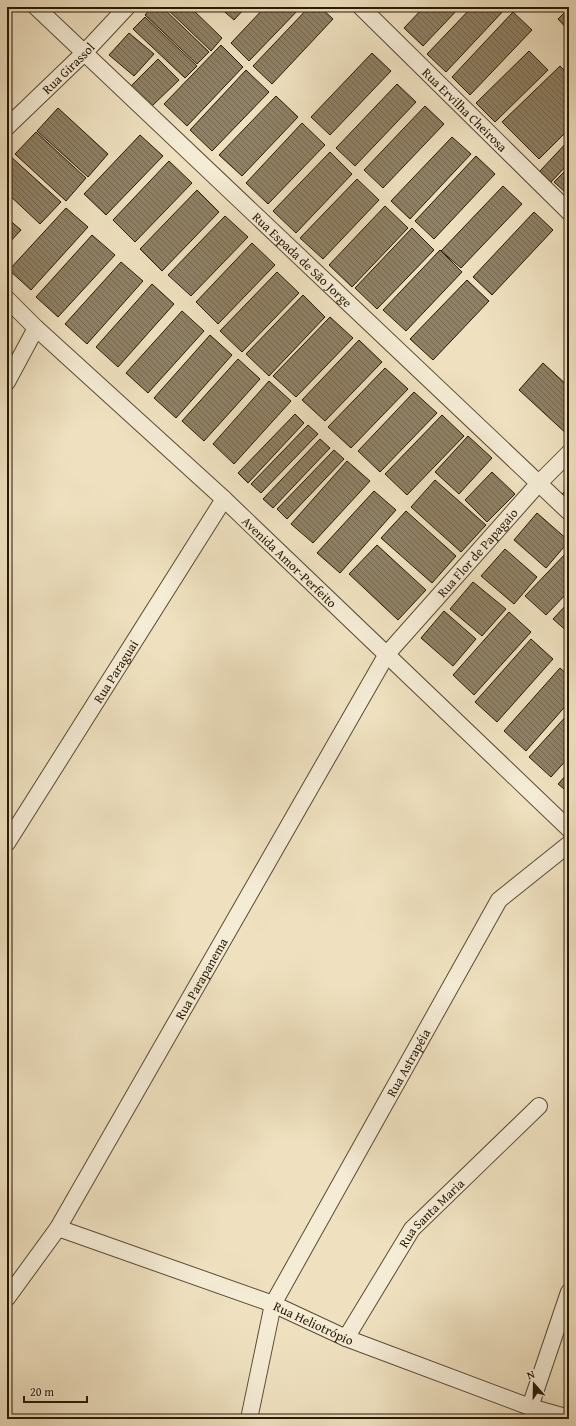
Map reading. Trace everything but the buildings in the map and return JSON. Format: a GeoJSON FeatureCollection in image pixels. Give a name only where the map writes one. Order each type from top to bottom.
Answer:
{"type":"FeatureCollection","features":[{"type":"Feature","properties":{"kind":"street","name":"Rua Espada de São Jorge"},"geometry":{"type":"LineString","coordinates":[[36,7],[569,512]]}},
{"type":"Feature","properties":{"kind":"street","name":"Rua Girassol"},"geometry":{"type":"LineString","coordinates":[[7,127],[84,53],[127,7]]}},
{"type":"Feature","properties":{"kind":"street","name":"Rua Ervilha Cheirosa"},"geometry":{"type":"LineString","coordinates":[[361,7],[569,212]]}},
{"type":"Feature","properties":{"kind":"street","name":"Avenida Amor-Perfeito"},"geometry":{"type":"LineString","coordinates":[[7,299],[36,328],[224,498],[569,828]]}},
{"type":"Feature","properties":{"kind":"street"},"geometry":{"type":"LineString","coordinates":[[7,382],[36,328]]}},
{"type":"Feature","properties":{"kind":"street","name":"Rua Flor de Papagaio"},"geometry":{"type":"LineString","coordinates":[[387,654],[539,483],[569,453]]}},
{"type":"Feature","properties":{"kind":"street","name":"Rua Paraguai"},"geometry":{"type":"LineString","coordinates":[[7,843],[224,498]]}},
{"type":"Feature","properties":{"kind":"street","name":"Rua Parapanema"},"geometry":{"type":"LineString","coordinates":[[8,1293],[58,1228],[387,654]]}},
{"type":"Feature","properties":{"kind":"street","name":"Rua Astrapéia"},"geometry":{"type":"LineString","coordinates":[[249,1419],[273,1304],[499,900],[569,844]]}},
{"type":"Feature","properties":{"kind":"street","name":"Rua Santa Maria"},"geometry":{"type":"LineString","coordinates":[[346,1338],[412,1229],[539,1106]]}},
{"type":"Feature","properties":{"kind":"street","name":"Rua Heliotrópio"},"geometry":{"type":"LineString","coordinates":[[58,1228],[273,1304],[346,1338],[530,1407],[569,1418]]}},
{"type":"Feature","properties":{"kind":"street"},"geometry":{"type":"LineString","coordinates":[[530,1407],[569,1292]]}}]}
